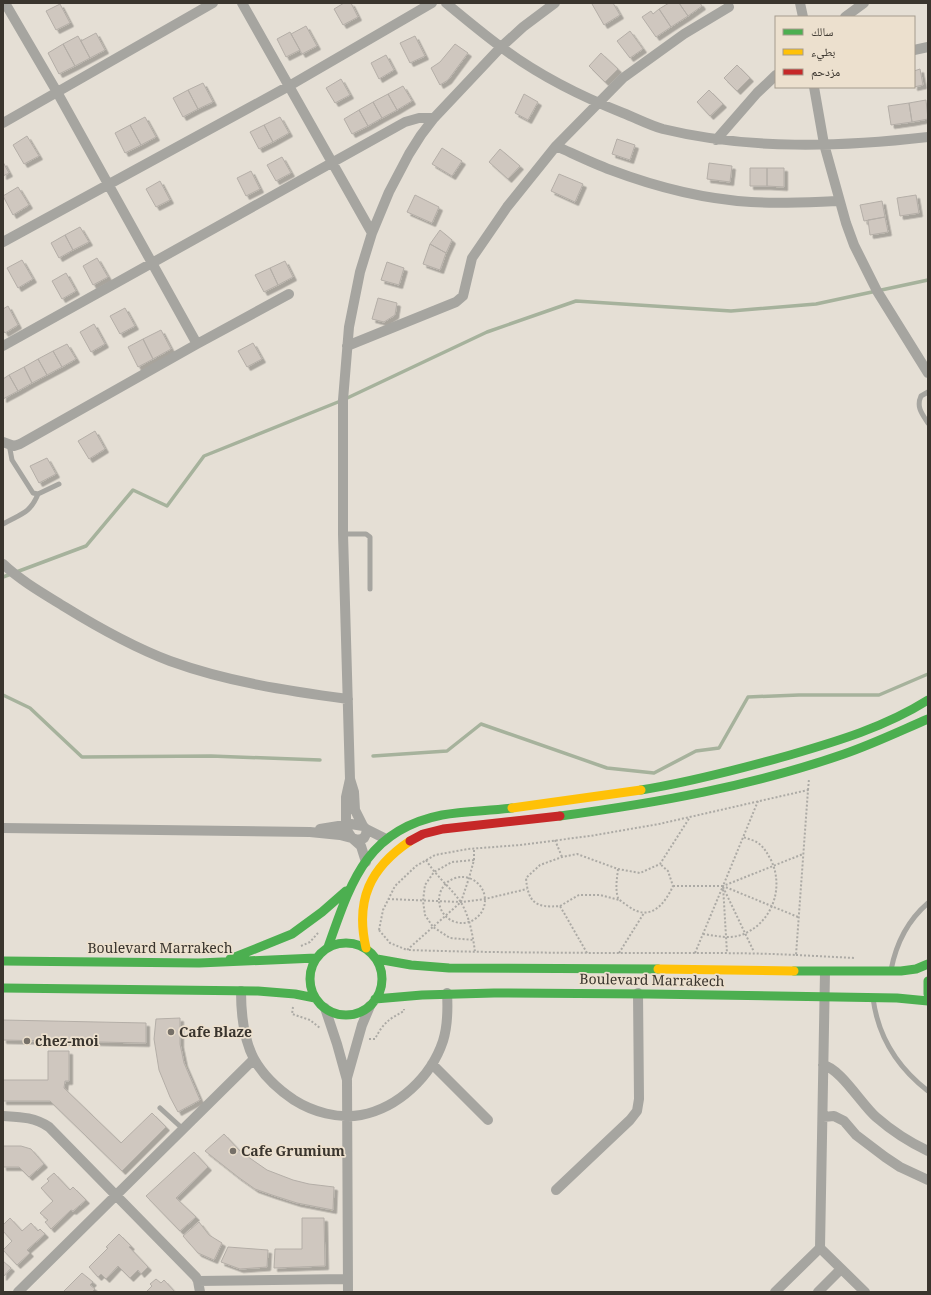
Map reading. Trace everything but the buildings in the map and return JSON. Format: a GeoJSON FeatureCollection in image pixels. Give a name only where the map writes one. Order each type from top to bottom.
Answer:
{"type":"FeatureCollection","features":[{"type":"Feature","properties":{"kind":"main road"},"geometry":{"type":"LineString","coordinates":[[328,947],[345,899],[366,862],[386,839],[411,824],[443,814],[589,798],[678,784],[732,771],[852,735],[898,717],[928,700]]}},
{"type":"Feature","properties":{"kind":"main road"},"geometry":{"type":"LineString","coordinates":[[366,948],[362,933],[361,914],[366,892],[373,878],[385,861],[394,852],[404,844],[424,834],[435,830],[458,826],[525,820],[634,805],[750,781],[797,769],[848,752],[928,719]]}},
{"type":"Feature","properties":{"kind":"main road"},"geometry":{"type":"LineString","coordinates":[[223,962],[292,934],[322,912],[351,886]]}},
{"type":"Feature","properties":{"kind":"main road"},"geometry":{"type":"LineString","coordinates":[[3,988],[274,992],[315,998],[310,982],[312,965],[316,958],[328,947],[343,942],[359,944],[366,948],[377,959],[381,971],[382,984],[373,1003]]}},
{"type":"Feature","properties":{"kind":"main road","name":"Boulevard Marrakech"},"geometry":{"type":"LineString","coordinates":[[3,961],[223,962],[316,958]]}},
{"type":"Feature","properties":{"kind":"main road","name":"Boulevard Marrakech"},"geometry":{"type":"LineString","coordinates":[[377,959],[407,964],[449,968],[824,972],[901,972],[916,969],[928,964]]}},
{"type":"Feature","properties":{"kind":"main road"},"geometry":{"type":"LineString","coordinates":[[928,981],[928,994]]}},
{"type":"Feature","properties":{"kind":"main road","name":"Boulevard Marrakech"},"geometry":{"type":"LineString","coordinates":[[315,998],[325,1008],[333,1013],[343,1015],[362,1011],[373,1003],[404,996],[447,993],[638,993],[825,996],[873,997],[928,1001]]}},
{"type":"Feature","properties":{"kind":"street"},"geometry":{"type":"LineString","coordinates":[[3,123],[213,3]]}},
{"type":"Feature","properties":{"kind":"street"},"geometry":{"type":"LineString","coordinates":[[242,3],[372,233]]}},
{"type":"Feature","properties":{"kind":"street"},"geometry":{"type":"LineString","coordinates":[[3,242],[290,86],[432,3]]}},
{"type":"Feature","properties":{"kind":"street"},"geometry":{"type":"LineString","coordinates":[[446,3],[501,47],[543,75],[598,103],[661,128],[716,140],[759,144],[824,144],[928,138]]}},
{"type":"Feature","properties":{"kind":"street"},"geometry":{"type":"LineString","coordinates":[[366,862],[361,846],[352,838],[345,825],[346,797],[350,779],[343,534],[343,400],[349,327],[356,290],[372,233],[398,173],[413,148],[434,118],[501,47],[523,27],[555,3]]}},
{"type":"Feature","properties":{"kind":"street"},"geometry":{"type":"LineString","coordinates":[[800,3],[803,16]]}},
{"type":"Feature","properties":{"kind":"street"},"geometry":{"type":"LineString","coordinates":[[846,16],[864,3]]}},
{"type":"Feature","properties":{"kind":"street"},"geometry":{"type":"LineString","coordinates":[[6,4],[198,344]]}},
{"type":"Feature","properties":{"kind":"street"},"geometry":{"type":"LineString","coordinates":[[347,346],[456,302],[462,296],[472,258],[507,207],[556,146],[598,103],[642,63],[684,34],[729,7]]}},
{"type":"Feature","properties":{"kind":"street"},"geometry":{"type":"LineString","coordinates":[[915,50],[928,47]]}},
{"type":"Feature","properties":{"kind":"street"},"geometry":{"type":"LineString","coordinates":[[716,140],[752,99],[775,76]]}},
{"type":"Feature","properties":{"kind":"street"},"geometry":{"type":"LineString","coordinates":[[814,88],[824,144],[846,223],[864,266],[884,303],[928,373]]}},
{"type":"Feature","properties":{"kind":"street"},"geometry":{"type":"LineString","coordinates":[[3,346],[405,122],[419,118],[434,118]]}},
{"type":"Feature","properties":{"kind":"street"},"geometry":{"type":"LineString","coordinates":[[556,146],[611,170],[660,186],[702,196],[750,202],[777,203],[839,200]]}},
{"type":"Feature","properties":{"kind":"street"},"geometry":{"type":"LineString","coordinates":[[6,443],[14,446],[20,444],[289,294]]}},
{"type":"Feature","properties":{"kind":"street"},"geometry":{"type":"LineString","coordinates":[[3,564],[33,587],[89,622],[128,642],[170,660],[198,670],[254,684],[348,699]]}},
{"type":"Feature","properties":{"kind":"street"},"geometry":{"type":"LineString","coordinates":[[3,828],[310,832],[340,835],[359,840],[362,839],[367,832],[355,810],[354,792],[350,779]]}},
{"type":"Feature","properties":{"kind":"street"},"geometry":{"type":"LineString","coordinates":[[310,832],[356,824],[365,827],[386,839]]}},
{"type":"Feature","properties":{"kind":"street"},"geometry":{"type":"LineString","coordinates":[[775,1292],[820,1248],[825,996],[824,972]]}},
{"type":"Feature","properties":{"kind":"street"},"geometry":{"type":"LineString","coordinates":[[241,991],[243,1025],[247,1041],[254,1059],[273,1083],[286,1094],[315,1110],[331,1115],[347,1116],[361,1115],[373,1111],[396,1100],[416,1084],[432,1064],[442,1042],[448,1018],[447,993]]}},
{"type":"Feature","properties":{"kind":"street"},"geometry":{"type":"LineString","coordinates":[[556,1190],[630,1120],[637,1110],[639,1099],[638,993]]}},
{"type":"Feature","properties":{"kind":"street"},"geometry":{"type":"LineString","coordinates":[[348,1292],[347,1080],[358,1039],[373,1003]]}},
{"type":"Feature","properties":{"kind":"street"},"geometry":{"type":"LineString","coordinates":[[325,1008],[347,1080]]}},
{"type":"Feature","properties":{"kind":"street"},"geometry":{"type":"LineString","coordinates":[[18,1292],[254,1059]]}},
{"type":"Feature","properties":{"kind":"street"},"geometry":{"type":"LineString","coordinates":[[432,1064],[488,1120]]}},
{"type":"Feature","properties":{"kind":"street"},"geometry":{"type":"LineString","coordinates":[[823,1065],[830,1067],[837,1072],[864,1105],[887,1126],[913,1144],[928,1151]]}},
{"type":"Feature","properties":{"kind":"street"},"geometry":{"type":"LineString","coordinates":[[3,1116],[30,1118],[49,1127],[198,1281],[200,1292]]}},
{"type":"Feature","properties":{"kind":"street"},"geometry":{"type":"LineString","coordinates":[[823,1117],[834,1116],[844,1121],[856,1135],[885,1157],[905,1170],[928,1180]]}},
{"type":"Feature","properties":{"kind":"street"},"geometry":{"type":"LineString","coordinates":[[820,1248],[865,1292]]}},
{"type":"Feature","properties":{"kind":"street"},"geometry":{"type":"LineString","coordinates":[[818,1292],[841,1269]]}},
{"type":"Feature","properties":{"kind":"street"},"geometry":{"type":"LineString","coordinates":[[198,1281],[348,1279]]}},
{"type":"Feature","properties":{"kind":"lane"},"geometry":{"type":"LineString","coordinates":[[928,392],[921,396],[918,402],[919,409],[928,423]]}},
{"type":"Feature","properties":{"kind":"lane"},"geometry":{"type":"LineString","coordinates":[[6,443],[12,460],[31,491],[38,494]]}},
{"type":"Feature","properties":{"kind":"lane"},"geometry":{"type":"LineString","coordinates":[[3,524],[28,511],[34,504],[38,494],[59,484]]}},
{"type":"Feature","properties":{"kind":"lane"},"geometry":{"type":"LineString","coordinates":[[343,534],[366,534],[370,537],[370,589]]}},
{"type":"Feature","properties":{"kind":"lane"},"geometry":{"type":"LineString","coordinates":[[891,971],[896,948],[901,936],[914,916],[928,903]]}},
{"type":"Feature","properties":{"kind":"lane"},"geometry":{"type":"LineString","coordinates":[[873,997],[878,1025],[890,1050],[907,1073],[928,1091]]}},
{"type":"Feature","properties":{"kind":"lane"},"geometry":{"type":"LineString","coordinates":[[160,1108],[183,1129]]}},
{"type":"Feature","properties":{"kind":"path"},"geometry":{"type":"LineString","coordinates":[[379,930],[384,910],[395,886],[416,866],[435,855],[474,848],[520,845],[613,832],[690,817],[808,790],[796,955]]}},
{"type":"Feature","properties":{"kind":"path"},"geometry":{"type":"LineString","coordinates":[[695,953],[758,801]]}},
{"type":"Feature","properties":{"kind":"path"},"geometry":{"type":"LineString","coordinates":[[660,864],[668,871],[674,886],[668,898],[657,909],[644,912],[633,910],[619,900],[600,895],[579,895],[560,906],[545,907],[534,902],[527,889],[526,878],[540,865],[562,857],[577,854],[618,870],[640,874],[660,864],[690,817]]}},
{"type":"Feature","properties":{"kind":"path"},"geometry":{"type":"LineString","coordinates":[[703,934],[726,938],[745,934],[762,923],[772,906],[777,892],[777,879],[773,865],[766,852],[757,842],[743,837]]}},
{"type":"Feature","properties":{"kind":"path"},"geometry":{"type":"LineString","coordinates":[[555,840],[562,857]]}},
{"type":"Feature","properties":{"kind":"path"},"geometry":{"type":"LineString","coordinates":[[407,964],[407,950],[461,902],[474,860],[474,848]]}},
{"type":"Feature","properties":{"kind":"path"},"geometry":{"type":"LineString","coordinates":[[723,886],[803,854]]}},
{"type":"Feature","properties":{"kind":"path"},"geometry":{"type":"LineString","coordinates":[[426,860],[434,872],[461,902],[469,922],[474,940],[475,952]]}},
{"type":"Feature","properties":{"kind":"path"},"geometry":{"type":"LineString","coordinates":[[474,860],[452,862],[434,872],[425,885],[423,901],[425,914],[433,927],[450,938],[474,940]]}},
{"type":"Feature","properties":{"kind":"path"},"geometry":{"type":"LineString","coordinates":[[618,870],[616,888],[619,900]]}},
{"type":"Feature","properties":{"kind":"path"},"geometry":{"type":"LineString","coordinates":[[454,878],[469,878],[481,887],[485,899],[483,910],[475,920],[457,923],[445,916],[440,908],[438,902],[441,890],[445,884],[454,878]]}},
{"type":"Feature","properties":{"kind":"path"},"geometry":{"type":"LineString","coordinates":[[674,886],[723,886],[798,917]]}},
{"type":"Feature","properties":{"kind":"path"},"geometry":{"type":"LineString","coordinates":[[723,886],[754,952]]}},
{"type":"Feature","properties":{"kind":"path"},"geometry":{"type":"LineString","coordinates":[[723,886],[727,953]]}},
{"type":"Feature","properties":{"kind":"path"},"geometry":{"type":"LineString","coordinates":[[388,900],[461,902],[485,899],[527,889]]}},
{"type":"Feature","properties":{"kind":"path"},"geometry":{"type":"LineString","coordinates":[[560,906],[587,953]]}},
{"type":"Feature","properties":{"kind":"path"},"geometry":{"type":"LineString","coordinates":[[620,953],[644,912]]}},
{"type":"Feature","properties":{"kind":"path"},"geometry":{"type":"LineString","coordinates":[[362,933],[379,930]]}},
{"type":"Feature","properties":{"kind":"path"},"geometry":{"type":"LineString","coordinates":[[379,930],[390,943],[407,950],[587,953],[754,952],[856,958]]}},
{"type":"Feature","properties":{"kind":"path"},"geometry":{"type":"LineString","coordinates":[[293,960],[293,949],[310,942],[320,931]]}},
{"type":"Feature","properties":{"kind":"path"},"geometry":{"type":"LineString","coordinates":[[295,994],[292,1014],[310,1020],[321,1029]]}},
{"type":"Feature","properties":{"kind":"path"},"geometry":{"type":"LineString","coordinates":[[358,1039],[376,1039],[380,1029],[388,1020],[404,1011],[404,996]]}},
{"type":"Feature","properties":{"kind":"waterway"},"geometry":{"type":"LineString","coordinates":[[3,577],[86,546],[133,490],[167,506],[204,456],[343,400],[487,332],[576,301],[731,311],[816,304],[928,280]]}},
{"type":"Feature","properties":{"kind":"waterway"},"geometry":{"type":"LineString","coordinates":[[373,756],[447,751],[481,724],[607,768],[654,773],[696,751],[719,748],[748,697],[799,695],[879,695],[928,674]]}},
{"type":"Feature","properties":{"kind":"waterway"},"geometry":{"type":"LineString","coordinates":[[3,695],[30,708],[82,757],[211,756],[320,760]]}},
{"type":"Feature","properties":{"kind":"traffic: fast"},"geometry":{"type":"LineString","coordinates":[[641,790],[716,775],[826,744],[878,726],[912,710],[928,700]]}},
{"type":"Feature","properties":{"kind":"traffic: fast"},"geometry":{"type":"LineString","coordinates":[[560,816],[668,799],[774,775],[855,750],[928,719]]}},
{"type":"Feature","properties":{"kind":"traffic: fast"},"geometry":{"type":"LineString","coordinates":[[328,947],[345,901],[365,862],[379,846],[395,833],[416,822],[442,815],[512,808]]}},
{"type":"Feature","properties":{"kind":"traffic: fast"},"geometry":{"type":"LineString","coordinates":[[230,959],[292,934],[322,912],[346,891]]}},
{"type":"Feature","properties":{"kind":"traffic: fast"},"geometry":{"type":"LineString","coordinates":[[339,943],[353,943],[372,953],[382,972],[382,979],[382,986],[372,1005],[353,1015],[339,1015],[320,1005],[310,986],[310,972],[320,953],[339,943]]}},
{"type":"Feature","properties":{"kind":"traffic: fast"},"geometry":{"type":"LineString","coordinates":[[3,961],[199,963],[316,958]]}},
{"type":"Feature","properties":{"kind":"traffic: fast"},"geometry":{"type":"LineString","coordinates":[[377,959],[411,965],[449,968],[658,969]]}},
{"type":"Feature","properties":{"kind":"traffic: fast"},"geometry":{"type":"LineString","coordinates":[[794,971],[901,971],[916,969],[928,964]]}},
{"type":"Feature","properties":{"kind":"traffic: fast"},"geometry":{"type":"LineString","coordinates":[[928,981],[928,994]]}},
{"type":"Feature","properties":{"kind":"traffic: fast"},"geometry":{"type":"LineString","coordinates":[[3,988],[258,991],[295,994],[315,998]]}},
{"type":"Feature","properties":{"kind":"traffic: fast"},"geometry":{"type":"LineString","coordinates":[[375,999],[422,995],[494,993],[897,998],[928,1001]]}},
{"type":"Feature","properties":{"kind":"traffic: slow"},"geometry":{"type":"LineString","coordinates":[[512,808],[641,790]]}},
{"type":"Feature","properties":{"kind":"traffic: slow"},"geometry":{"type":"LineString","coordinates":[[366,948],[363,931],[363,915],[369,887],[385,862],[396,851],[410,841]]}},
{"type":"Feature","properties":{"kind":"traffic: slow"},"geometry":{"type":"LineString","coordinates":[[658,969],[794,971]]}},
{"type":"Feature","properties":{"kind":"traffic: jam"},"geometry":{"type":"LineString","coordinates":[[410,841],[423,834],[443,829],[560,816]]}},
{"type":"Feature","properties":{"kind":"place","name":"Cafe Blaze"},"geometry":{"type":"Point","coordinates":[171,1032]}},
{"type":"Feature","properties":{"kind":"place","name":"chez-moi"},"geometry":{"type":"Point","coordinates":[27,1041]}},
{"type":"Feature","properties":{"kind":"place","name":"Cafe Grumium"},"geometry":{"type":"Point","coordinates":[233,1151]}}]}
